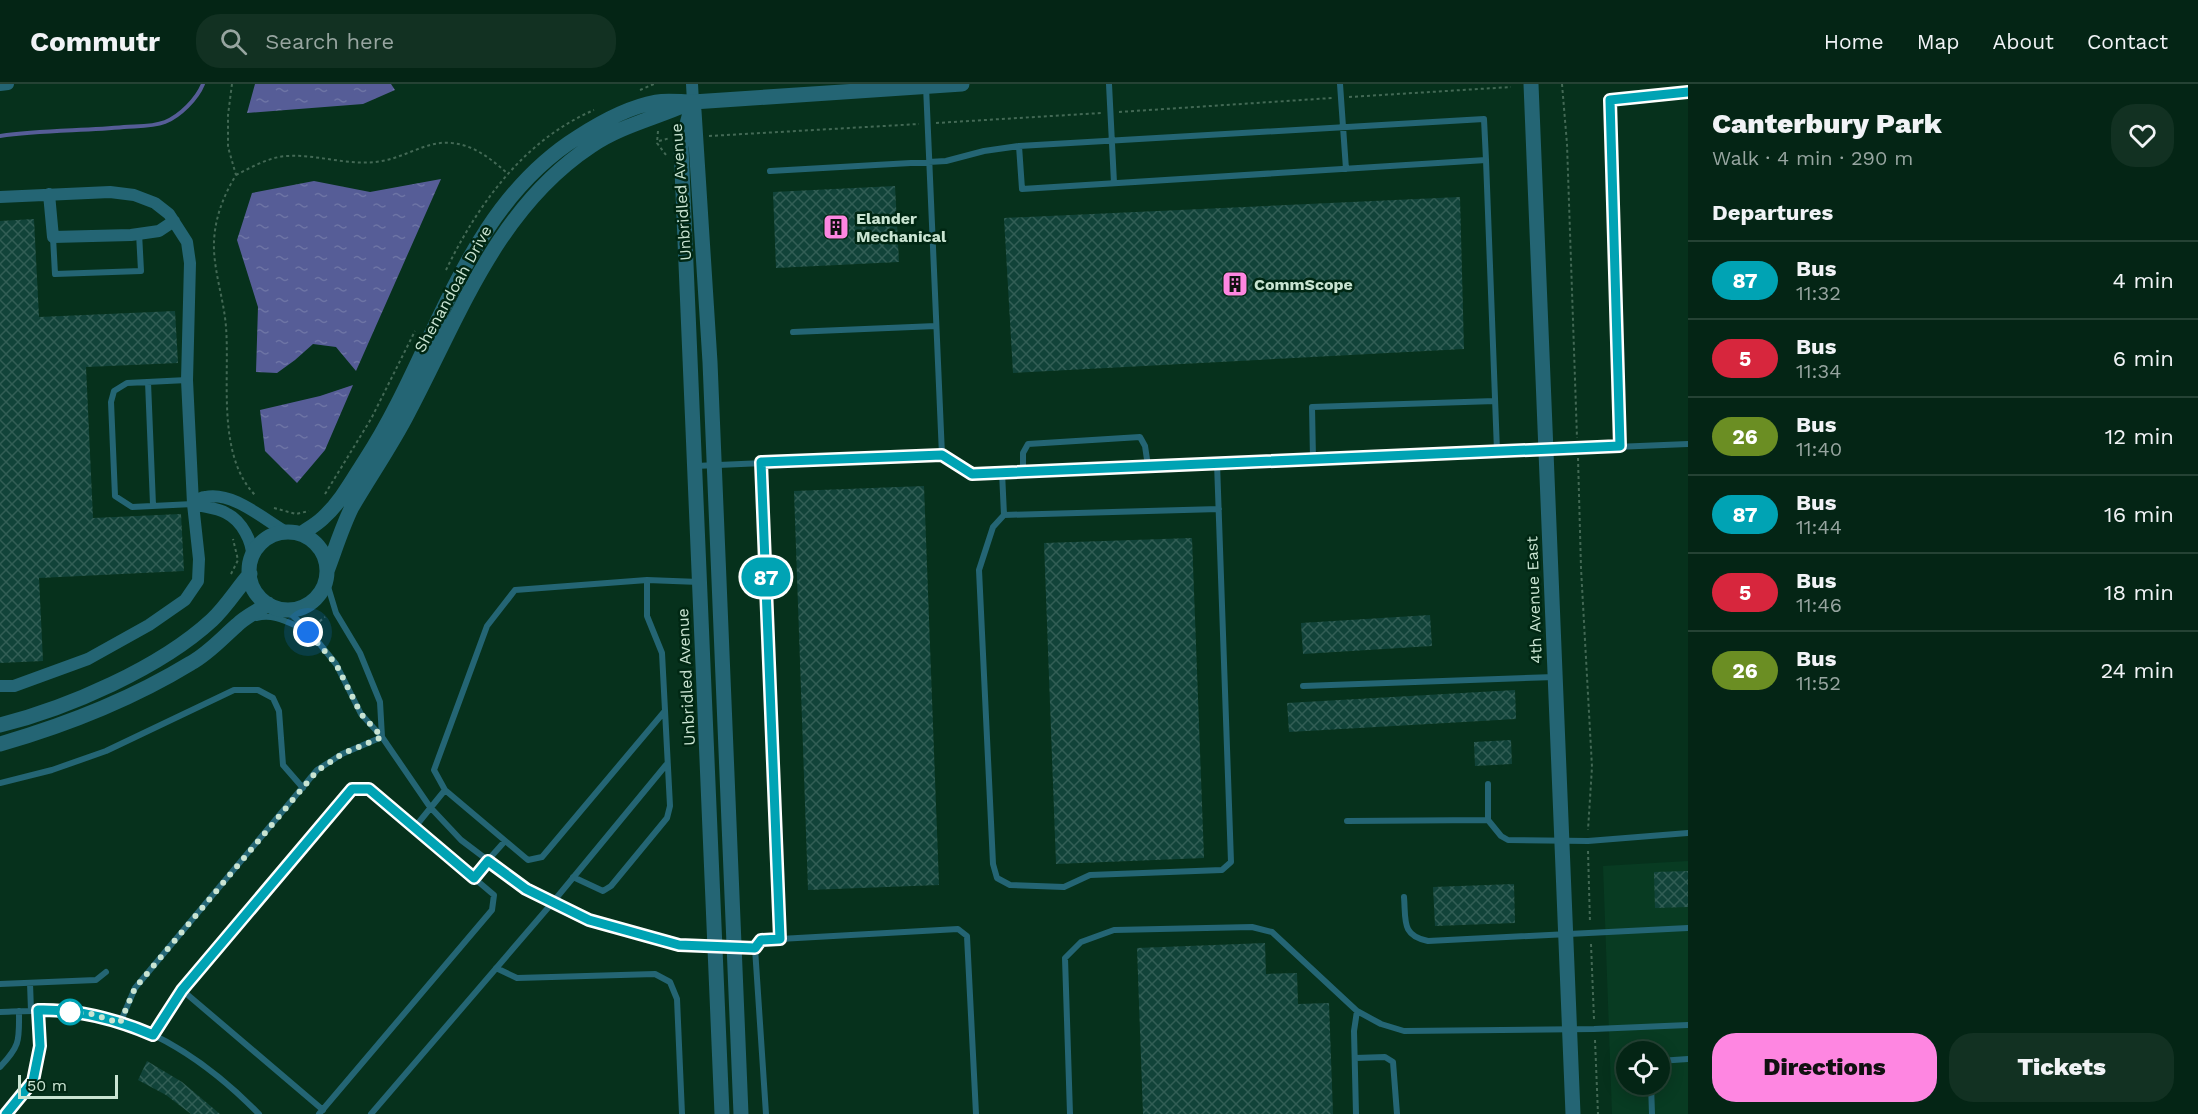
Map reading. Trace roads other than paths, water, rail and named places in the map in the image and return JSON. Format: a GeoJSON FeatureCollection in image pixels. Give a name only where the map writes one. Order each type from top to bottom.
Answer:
{"type":"FeatureCollection","features":[{"type":"Feature","properties":{"kind":"street"},"geometry":{"type":"LineString","coordinates":[[0,85],[7,84]]}},
{"type":"Feature","properties":{"kind":"street"},"geometry":{"type":"LineString","coordinates":[[692,84],[693,102]]}},
{"type":"Feature","properties":{"kind":"street","name":"Shenandoah Drive"},"geometry":{"type":"LineString","coordinates":[[293,533],[323,519],[339,501],[376,443],[476,245],[511,194],[531,172],[560,148],[595,126],[654,103],[962,84]]}},
{"type":"Feature","properties":{"kind":"street","name":"4th Avenue East"},"geometry":{"type":"LineString","coordinates":[[1531,84],[1573,1114]]}},
{"type":"Feature","properties":{"kind":"street","name":"Shenandoah Drive"},"geometry":{"type":"LineString","coordinates":[[327,575],[351,509],[409,413],[469,291],[492,251],[519,212],[541,188],[592,145],[620,130],[693,102]]}},
{"type":"Feature","properties":{"kind":"street","name":"Unbridled Avenue"},"geometry":{"type":"LineString","coordinates":[[693,102],[690,137],[714,465],[741,1114]]}},
{"type":"Feature","properties":{"kind":"street","name":"Unbridled Avenue"},"geometry":{"type":"LineString","coordinates":[[690,137],[681,146],[722,1114]]}},
{"type":"Feature","properties":{"kind":"street"},"geometry":{"type":"LineString","coordinates":[[0,197],[110,192],[134,195],[155,203],[169,214],[187,242],[190,262],[187,380],[193,504],[199,559],[198,581],[185,600],[149,625],[88,659],[14,686],[0,686]]}},
{"type":"Feature","properties":{"kind":"street"},"geometry":{"type":"LineString","coordinates":[[49,194],[53,237],[139,234],[159,231],[174,221]]}},
{"type":"Feature","properties":{"kind":"street"},"geometry":{"type":"LineString","coordinates":[[193,504],[228,506],[261,517],[312,540],[326,559],[327,575],[322,591],[314,601],[304,607],[287,610],[268,604],[259,596],[252,586],[249,574],[252,548],[228,506]]}},
{"type":"Feature","properties":{"kind":"street"},"geometry":{"type":"LineString","coordinates":[[252,558],[257,548],[265,540],[293,533]]}},
{"type":"Feature","properties":{"kind":"street"},"geometry":{"type":"LineString","coordinates":[[0,725],[28,718],[101,690],[176,649],[213,619],[249,574]]}},
{"type":"Feature","properties":{"kind":"street"},"geometry":{"type":"LineString","coordinates":[[0,744],[49,730],[115,703],[192,663],[217,645],[239,623],[268,604]]}},
{"type":"Feature","properties":{"kind":"lane"},"geometry":{"type":"LineString","coordinates":[[1108,84],[1114,183]]}},
{"type":"Feature","properties":{"kind":"lane"},"geometry":{"type":"LineString","coordinates":[[1340,84],[1346,169]]}},
{"type":"Feature","properties":{"kind":"lane"},"geometry":{"type":"LineString","coordinates":[[926,86],[942,455]]}},
{"type":"Feature","properties":{"kind":"lane"},"geometry":{"type":"LineString","coordinates":[[1620,446],[1610,100],[1688,92]]}},
{"type":"Feature","properties":{"kind":"lane"},"geometry":{"type":"LineString","coordinates":[[770,171],[946,161],[984,151],[1019,146],[1485,119],[1497,451]]}},
{"type":"Feature","properties":{"kind":"lane"},"geometry":{"type":"LineString","coordinates":[[1019,146],[1022,189],[1486,160]]}},
{"type":"Feature","properties":{"kind":"lane"},"geometry":{"type":"LineString","coordinates":[[53,237],[55,274],[141,271],[139,234]]}},
{"type":"Feature","properties":{"kind":"lane"},"geometry":{"type":"LineString","coordinates":[[793,332],[936,326]]}},
{"type":"Feature","properties":{"kind":"lane"},"geometry":{"type":"LineString","coordinates":[[187,380],[127,383],[114,391],[111,402],[115,496],[132,507],[193,504]]}},
{"type":"Feature","properties":{"kind":"lane"},"geometry":{"type":"LineString","coordinates":[[148,382],[153,505]]}},
{"type":"Feature","properties":{"kind":"lane"},"geometry":{"type":"LineString","coordinates":[[1313,459],[1312,407],[1495,401]]}},
{"type":"Feature","properties":{"kind":"lane"},"geometry":{"type":"LineString","coordinates":[[1023,471],[1023,453],[1028,444],[1140,437],[1145,446],[1148,466]]}},
{"type":"Feature","properties":{"kind":"lane"},"geometry":{"type":"LineString","coordinates":[[695,466],[942,455],[972,474],[1688,444]]}},
{"type":"Feature","properties":{"kind":"lane"},"geometry":{"type":"LineString","coordinates":[[761,462],[780,939]]}},
{"type":"Feature","properties":{"kind":"lane"},"geometry":{"type":"LineString","coordinates":[[1002,472],[1004,515],[993,527],[979,570],[993,864],[997,878],[1010,885],[1064,887],[1090,875],[1222,870],[1231,862],[1217,463]]}},
{"type":"Feature","properties":{"kind":"lane"},"geometry":{"type":"LineString","coordinates":[[1004,515],[1219,509]]}},
{"type":"Feature","properties":{"kind":"lane"},"geometry":{"type":"LineString","coordinates":[[327,575],[336,613],[360,654],[380,702],[382,737]]}},
{"type":"Feature","properties":{"kind":"lane"},"geometry":{"type":"LineString","coordinates":[[664,712],[542,857],[528,860],[445,790],[434,770],[487,626],[515,590],[647,580],[700,582]]}},
{"type":"Feature","properties":{"kind":"lane"},"geometry":{"type":"LineString","coordinates":[[573,877],[603,891],[611,886],[667,818],[670,806],[666,765],[662,653],[647,616],[647,580]]}},
{"type":"Feature","properties":{"kind":"lane"},"geometry":{"type":"LineString","coordinates":[[287,610],[310,632],[336,664],[361,714],[382,737],[430,807],[461,840],[526,889],[589,920],[679,945],[755,948]]}},
{"type":"Feature","properties":{"kind":"lane"},"geometry":{"type":"LineString","coordinates":[[239,623],[262,616],[282,619],[310,632]]}},
{"type":"Feature","properties":{"kind":"lane"},"geometry":{"type":"LineString","coordinates":[[1303,686],[1555,677]]}},
{"type":"Feature","properties":{"kind":"lane"},"geometry":{"type":"LineString","coordinates":[[0,783],[52,770],[106,751],[234,690],[258,690],[273,698],[279,711],[283,765],[303,788]]}},
{"type":"Feature","properties":{"kind":"lane"},"geometry":{"type":"LineString","coordinates":[[120,1023],[135,988],[317,771],[342,754],[382,737]]}},
{"type":"Feature","properties":{"kind":"lane"},"geometry":{"type":"LineString","coordinates":[[371,1114],[553,902],[666,765]]}},
{"type":"Feature","properties":{"kind":"lane"},"geometry":{"type":"LineString","coordinates":[[1488,784],[1488,820],[1502,837],[1508,840],[1562,841],[1688,833]]}},
{"type":"Feature","properties":{"kind":"lane"},"geometry":{"type":"LineString","coordinates":[[153,1035],[182,990],[352,789],[369,789],[494,895],[492,910],[321,1112],[182,990]]}},
{"type":"Feature","properties":{"kind":"lane"},"geometry":{"type":"LineString","coordinates":[[415,827],[445,790]]}},
{"type":"Feature","properties":{"kind":"lane"},"geometry":{"type":"LineString","coordinates":[[1347,821],[1488,820]]}},
{"type":"Feature","properties":{"kind":"lane"},"geometry":{"type":"LineString","coordinates":[[474,878],[505,841]]}},
{"type":"Feature","properties":{"kind":"lane"},"geometry":{"type":"LineString","coordinates":[[1404,897],[1407,930],[1417,939],[1428,941],[1688,928]]}},
{"type":"Feature","properties":{"kind":"lane"},"geometry":{"type":"LineString","coordinates":[[1071,1114],[1065,958],[1081,942],[1114,930],[1252,927],[1272,932],[1357,1011],[1381,1024],[1404,1031],[1688,1025]]}},
{"type":"Feature","properties":{"kind":"lane"},"geometry":{"type":"LineString","coordinates":[[766,1114],[755,948],[761,940],[958,929],[967,936],[976,1114]]}},
{"type":"Feature","properties":{"kind":"lane"},"geometry":{"type":"LineString","coordinates":[[496,968],[517,978],[655,974],[670,982],[677,999],[682,1114]]}},
{"type":"Feature","properties":{"kind":"lane"},"geometry":{"type":"LineString","coordinates":[[0,984],[96,980],[106,972]]}},
{"type":"Feature","properties":{"kind":"lane"},"geometry":{"type":"LineString","coordinates":[[6,1114],[33,1081],[40,1046],[30,983]]}},
{"type":"Feature","properties":{"kind":"lane"},"geometry":{"type":"LineString","coordinates":[[0,1067],[20,1041],[19,1011]]}},
{"type":"Feature","properties":{"kind":"lane"},"geometry":{"type":"LineString","coordinates":[[1356,1114],[1354,1031],[1357,1011]]}},
{"type":"Feature","properties":{"kind":"lane"},"geometry":{"type":"LineString","coordinates":[[0,1012],[92,1014],[153,1035],[178,1047],[212,1071],[259,1114]]}},
{"type":"Feature","properties":{"kind":"lane"},"geometry":{"type":"LineString","coordinates":[[1355,1058],[1385,1057],[1393,1062],[1397,1114]]}},
{"type":"Feature","properties":{"kind":"lane"},"geometry":{"type":"LineString","coordinates":[[1670,1060],[1688,1059]]}},
{"type":"Feature","properties":{"kind":"lane"},"geometry":{"type":"LineString","coordinates":[[1651,1095],[1652,1114]]}},
{"type":"Feature","properties":{"kind":"water"},"geometry":{"type":"Polygon","coordinates":[[[255,84],[391,84],[395,90],[363,104],[247,113],[255,84]]]}},
{"type":"Feature","properties":{"kind":"water"},"geometry":{"type":"Polygon","coordinates":[[[441,179],[356,371],[336,347],[313,344],[277,373],[256,372],[258,307],[237,240],[252,193],[314,181],[370,192],[441,179]]]}},
{"type":"Feature","properties":{"kind":"water"},"geometry":{"type":"Polygon","coordinates":[[[353,385],[325,450],[297,483],[265,451],[260,410],[320,396],[353,385]]]}},
{"type":"Feature","properties":{"kind":"waterway"},"geometry":{"type":"LineString","coordinates":[[0,136],[160,124],[176,116],[187,106],[203,84]]}},
{"type":"Feature","properties":{"kind":"place","name":"Elander Mechanical"},"geometry":{"type":"Point","coordinates":[836,227]}},
{"type":"Feature","properties":{"kind":"place","name":"CommScope"},"geometry":{"type":"Point","coordinates":[1235,284]}}]}
